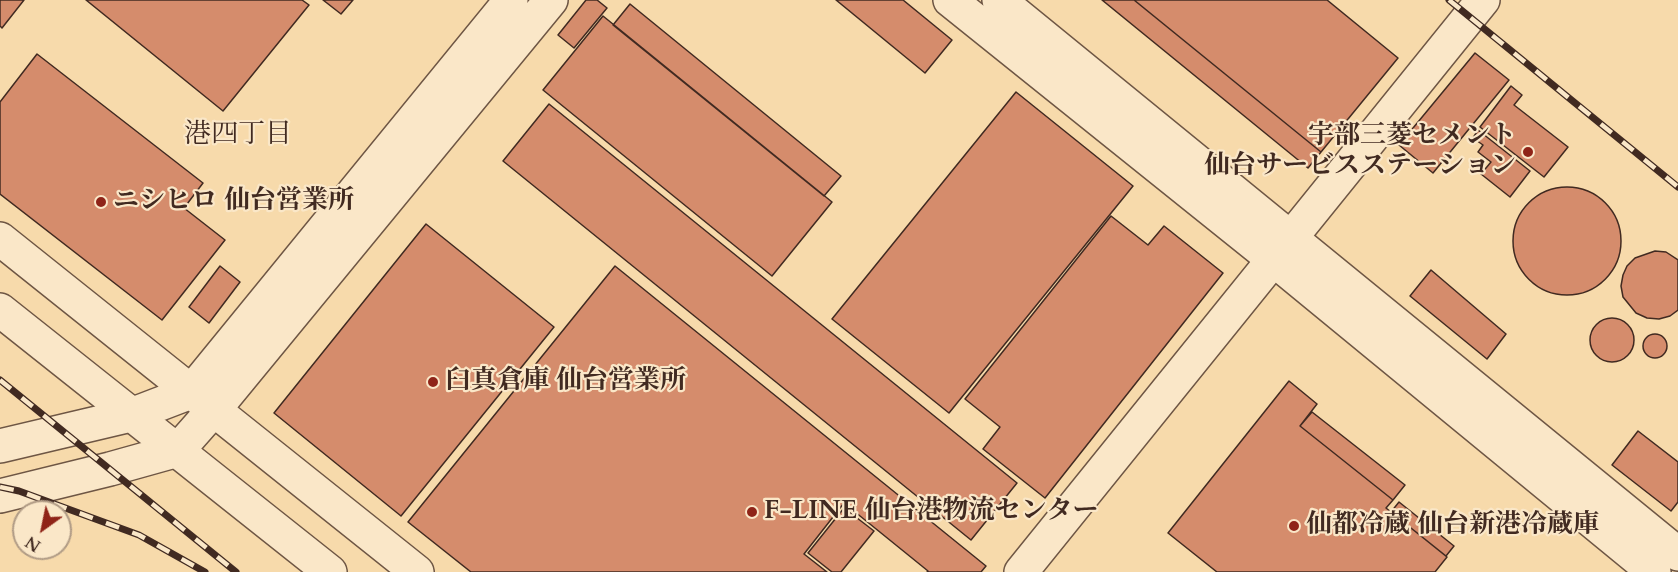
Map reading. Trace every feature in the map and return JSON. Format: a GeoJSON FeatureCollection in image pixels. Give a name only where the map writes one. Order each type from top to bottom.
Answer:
{"type":"FeatureCollection","features":[{"type":"Feature","properties":{"kind":"street"},"geometry":{"type":"LineString","coordinates":[[0,496],[178,450],[203,401],[511,0]]}},
{"type":"Feature","properties":{"kind":"street"},"geometry":{"type":"LineString","coordinates":[[0,446],[130,415],[203,401],[551,0]]}},
{"type":"Feature","properties":{"kind":"street"},"geometry":{"type":"LineString","coordinates":[[950,0],[1283,249],[1678,554]]}},
{"type":"Feature","properties":{"kind":"street"},"geometry":{"type":"LineString","coordinates":[[999,0],[1654,572]]}},
{"type":"Feature","properties":{"kind":"street"},"geometry":{"type":"LineString","coordinates":[[1021,572],[1483,0]]}},
{"type":"Feature","properties":{"kind":"street"},"geometry":{"type":"LineString","coordinates":[[0,239],[417,572]]}},
{"type":"Feature","properties":{"kind":"street"},"geometry":{"type":"LineString","coordinates":[[0,310],[330,572]]}},
{"type":"Feature","properties":{"kind":"building"},"geometry":{"type":"Polygon","coordinates":[[[0,0],[24,0],[2,28],[0,26],[0,0]]]}},
{"type":"Feature","properties":{"kind":"building"},"geometry":{"type":"Polygon","coordinates":[[[86,0],[302,0],[309,5],[223,111],[86,0]]]}},
{"type":"Feature","properties":{"kind":"building"},"geometry":{"type":"Polygon","coordinates":[[[323,0],[353,0],[341,14],[323,0]]]}},
{"type":"Feature","properties":{"kind":"building"},"geometry":{"type":"Polygon","coordinates":[[[586,0],[597,0],[607,8],[574,48],[558,35],[586,0]]]}},
{"type":"Feature","properties":{"kind":"building"},"geometry":{"type":"Polygon","coordinates":[[[836,0],[903,0],[952,40],[925,73],[836,0]]]}},
{"type":"Feature","properties":{"kind":"building"},"geometry":{"type":"Polygon","coordinates":[[[1102,0],[1134,0],[1321,152],[1308,168],[1102,0]]]}},
{"type":"Feature","properties":{"kind":"building"},"geometry":{"type":"Polygon","coordinates":[[[1134,0],[1327,0],[1398,58],[1321,152],[1134,0]]]}},
{"type":"Feature","properties":{"kind":"building"},"geometry":{"type":"Polygon","coordinates":[[[630,4],[841,176],[824,196],[613,25],[630,4]]]}},
{"type":"Feature","properties":{"kind":"building"},"geometry":{"type":"Polygon","coordinates":[[[603,16],[832,202],[772,276],[543,90],[603,16]]]}},
{"type":"Feature","properties":{"kind":"building"},"geometry":{"type":"Polygon","coordinates":[[[1475,53],[1509,80],[1433,173],[1399,145],[1475,53]]]}},
{"type":"Feature","properties":{"kind":"building"},"geometry":{"type":"Polygon","coordinates":[[[37,54],[203,183],[184,208],[225,240],[162,320],[0,194],[0,102],[37,54]]]}},
{"type":"Feature","properties":{"kind":"building"},"geometry":{"type":"Polygon","coordinates":[[[1511,86],[1522,95],[1514,105],[1568,147],[1544,177],[1480,127],[1511,86]]]}},
{"type":"Feature","properties":{"kind":"building"},"geometry":{"type":"Polygon","coordinates":[[[1016,92],[1133,186],[949,413],[832,319],[1016,92]]]}},
{"type":"Feature","properties":{"kind":"building"},"geometry":{"type":"Polygon","coordinates":[[[549,104],[1017,483],[971,540],[503,161],[549,104]]]}},
{"type":"Feature","properties":{"kind":"building"},"geometry":{"type":"Polygon","coordinates":[[[1478,130],[1530,171],[1510,197],[1481,174],[1491,162],[1478,152],[1483,145],[1473,138],[1478,130]]]}},
{"type":"Feature","properties":{"kind":"building"},"geometry":{"type":"Polygon","coordinates":[[[1567,187],[1588,191],[1605,203],[1617,220],[1621,241],[1617,262],[1605,279],[1588,291],[1567,295],[1546,291],[1529,279],[1517,262],[1513,241],[1517,220],[1529,203],[1546,191],[1567,187]]]}},
{"type":"Feature","properties":{"kind":"building"},"geometry":{"type":"Polygon","coordinates":[[[1111,216],[1148,245],[1164,226],[1223,273],[1045,498],[983,449],[1000,427],[965,399],[1111,216]]]}},
{"type":"Feature","properties":{"kind":"building"},"geometry":{"type":"Polygon","coordinates":[[[426,224],[554,327],[401,516],[274,413],[426,224]]]}},
{"type":"Feature","properties":{"kind":"building"},"geometry":{"type":"Polygon","coordinates":[[[1655,251],[1666,252],[1678,260],[1678,310],[1670,316],[1659,319],[1647,318],[1636,313],[1623,297],[1621,286],[1627,266],[1635,258],[1655,251]]]}},
{"type":"Feature","properties":{"kind":"building"},"geometry":{"type":"Polygon","coordinates":[[[220,266],[240,282],[209,323],[189,307],[220,266]]]}},
{"type":"Feature","properties":{"kind":"building"},"geometry":{"type":"Polygon","coordinates":[[[615,266],[986,566],[981,572],[927,572],[844,503],[804,554],[827,572],[471,572],[408,522],[615,266]]]}},
{"type":"Feature","properties":{"kind":"building"},"geometry":{"type":"Polygon","coordinates":[[[1431,270],[1506,334],[1487,359],[1410,296],[1431,270]]]}},
{"type":"Feature","properties":{"kind":"building"},"geometry":{"type":"Polygon","coordinates":[[[1612,318],[1621,319],[1628,324],[1633,331],[1633,349],[1628,356],[1621,361],[1612,362],[1603,361],[1596,356],[1591,349],[1590,340],[1591,331],[1596,324],[1603,319],[1612,318]]]}},
{"type":"Feature","properties":{"kind":"building"},"geometry":{"type":"Polygon","coordinates":[[[1655,334],[1664,337],[1667,346],[1664,355],[1655,358],[1646,355],[1643,346],[1646,337],[1655,334]]]}},
{"type":"Feature","properties":{"kind":"building"},"geometry":{"type":"Polygon","coordinates":[[[1289,381],[1317,404],[1300,426],[1393,500],[1386,508],[1447,557],[1435,572],[1217,572],[1168,533],[1289,381]]]}},
{"type":"Feature","properties":{"kind":"building"},"geometry":{"type":"Polygon","coordinates":[[[1312,412],[1405,485],[1393,500],[1300,426],[1312,412]]]}},
{"type":"Feature","properties":{"kind":"building"},"geometry":{"type":"Polygon","coordinates":[[[1638,431],[1678,462],[1678,502],[1671,511],[1612,465],[1638,431]]]}},
{"type":"Feature","properties":{"kind":"building"},"geometry":{"type":"Polygon","coordinates":[[[1399,502],[1454,546],[1446,556],[1391,512],[1399,502]]]}},
{"type":"Feature","properties":{"kind":"building"},"geometry":{"type":"Polygon","coordinates":[[[844,508],[874,531],[841,572],[832,572],[808,553],[844,508]]]}},
{"type":"Feature","properties":{"kind":"railway"},"geometry":{"type":"LineString","coordinates":[[1449,0],[1678,187]]}},
{"type":"Feature","properties":{"kind":"railway"},"geometry":{"type":"LineString","coordinates":[[0,380],[236,572]]}},
{"type":"Feature","properties":{"kind":"railway"},"geometry":{"type":"LineString","coordinates":[[0,487],[19,491],[139,535],[205,572]]}},
{"type":"Feature","properties":{"kind":"place","name":"宇部三菱セメント 仙台サービスステーション"},"geometry":{"type":"Point","coordinates":[1528,152]}},
{"type":"Feature","properties":{"kind":"place","name":"ニシヒロ 仙台営業所"},"geometry":{"type":"Point","coordinates":[101,202]}},
{"type":"Feature","properties":{"kind":"place","name":"臼真倉庫 仙台営業所"},"geometry":{"type":"Point","coordinates":[433,382]}},
{"type":"Feature","properties":{"kind":"place","name":"F-LINE 仙台港物流センター"},"geometry":{"type":"Point","coordinates":[752,512]}},
{"type":"Feature","properties":{"kind":"place","name":"仙都冷蔵 仙台新港冷蔵庫"},"geometry":{"type":"Point","coordinates":[1294,526]}},
{"type":"Feature","properties":{"kind":"district","name":"港四丁目"},"geometry":{"type":"Point","coordinates":[238,136]}}]}
